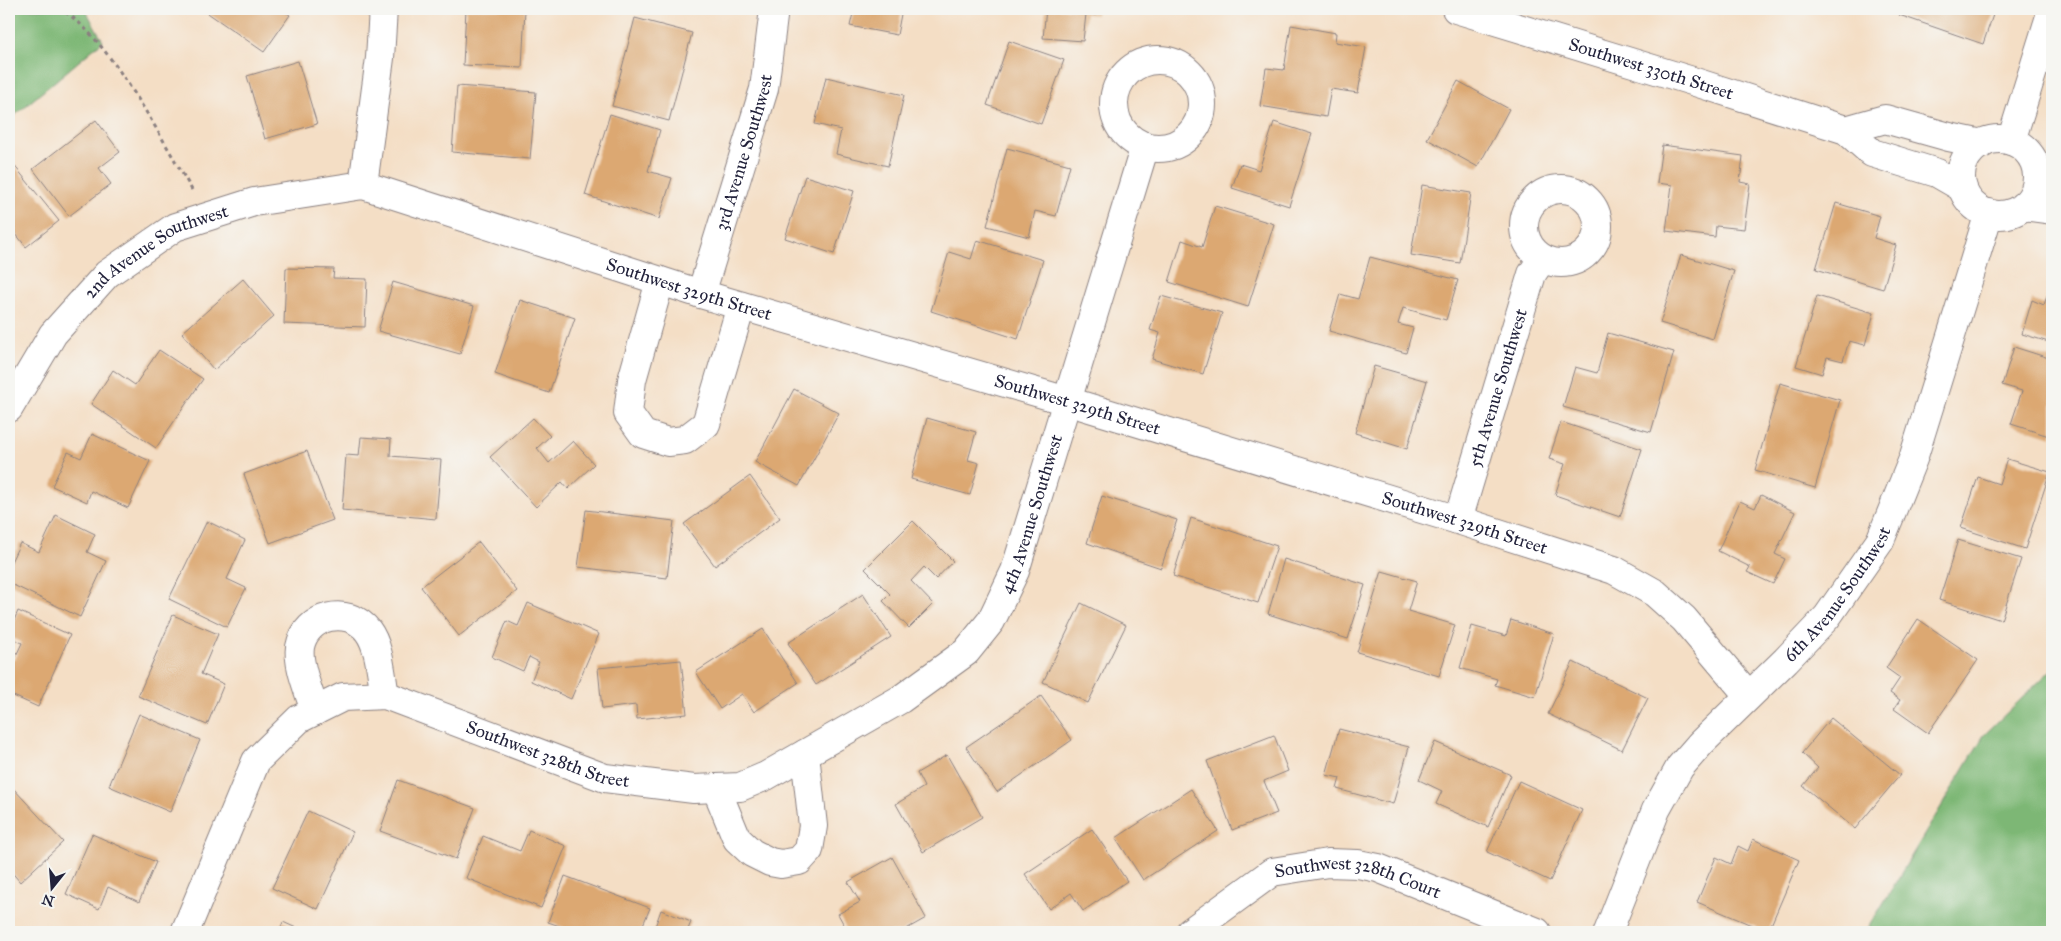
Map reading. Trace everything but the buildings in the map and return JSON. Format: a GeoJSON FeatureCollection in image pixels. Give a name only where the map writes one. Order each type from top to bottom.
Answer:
{"type":"FeatureCollection","features":[{"type":"Feature","properties":{"kind":"street"},"geometry":{"type":"LineString","coordinates":[[364,185],[380,58],[383,9]]}},
{"type":"Feature","properties":{"kind":"street","name":"3rd Avenue Southwest"},"geometry":{"type":"LineString","coordinates":[[701,294],[764,90],[774,9]]}},
{"type":"Feature","properties":{"kind":"street","name":"Southwest 330th Street"},"geometry":{"type":"LineString","coordinates":[[1456,9],[1846,130],[1872,154],[1937,173],[1963,188]]}},
{"type":"Feature","properties":{"kind":"street"},"geometry":{"type":"LineString","coordinates":[[2031,155],[1999,139],[1976,147],[1967,156],[1962,168],[1961,181],[1973,204],[1989,213],[2009,213],[2023,206],[2035,190],[2037,178],[2031,155],[2052,10]]}},
{"type":"Feature","properties":{"kind":"street"},"geometry":{"type":"LineString","coordinates":[[1846,130],[1885,119],[1982,144]]}},
{"type":"Feature","properties":{"kind":"street","name":"4th Avenue Southwest"},"geometry":{"type":"LineString","coordinates":[[901,699],[966,652],[991,620],[1016,571],[1145,146]]}},
{"type":"Feature","properties":{"kind":"street","name":"2nd Avenue Southwest"},"geometry":{"type":"LineString","coordinates":[[9,408],[53,334],[107,274],[175,227],[254,202],[364,185]]}},
{"type":"Feature","properties":{"kind":"street","name":"Southwest 329th Street"},"geometry":{"type":"LineString","coordinates":[[364,185],[701,294],[1458,520],[1614,570],[1655,593],[1684,619],[1748,695]]}},
{"type":"Feature","properties":{"kind":"street"},"geometry":{"type":"LineString","coordinates":[[2023,206],[2052,210]]}},
{"type":"Feature","properties":{"kind":"street","name":"6th Avenue Southwest"},"geometry":{"type":"LineString","coordinates":[[1608,932],[1656,810],[1680,767],[1748,695],[1786,660],[1827,617],[1880,542],[1913,459],[1989,213]]}},
{"type":"Feature","properties":{"kind":"street","name":"5th Avenue Southwest"},"geometry":{"type":"LineString","coordinates":[[1458,520],[1532,274],[1542,258]]}},
{"type":"Feature","properties":{"kind":"street"},"geometry":{"type":"LineString","coordinates":[[660,281],[632,380],[628,413],[643,434],[668,442],[684,440],[706,424],[741,306]]}},
{"type":"Feature","properties":{"kind":"street"},"geometry":{"type":"LineString","coordinates":[[185,932],[256,761],[300,719],[315,711],[343,697],[385,694],[375,644],[369,633],[360,623],[349,617],[335,615],[323,618],[312,626],[304,636],[300,648],[301,662],[315,711]]}},
{"type":"Feature","properties":{"kind":"street","name":"Southwest 328th Street"},"geometry":{"type":"LineString","coordinates":[[385,694],[605,778],[694,789],[740,787],[766,776],[901,699]]}},
{"type":"Feature","properties":{"kind":"street"},"geometry":{"type":"LineString","coordinates":[[716,788],[737,839],[752,853],[776,863],[800,861],[809,850],[813,826],[805,754]]}},
{"type":"Feature","properties":{"kind":"street","name":"Southwest 328th Court"},"geometry":{"type":"LineString","coordinates":[[1190,932],[1272,872],[1328,863],[1358,864],[1378,868],[1537,932]]}},
{"type":"Feature","properties":{"kind":"path"},"geometry":{"type":"LineString","coordinates":[[58,9],[83,27],[126,81],[207,217]]}},
{"type":"Feature","properties":{"kind":"green space"},"geometry":{"type":"Polygon","coordinates":[[[9,9],[85,9],[103,41],[9,120],[9,9]]]}},
{"type":"Feature","properties":{"kind":"green space"},"geometry":{"type":"Polygon","coordinates":[[[2052,669],[2052,932],[1866,932],[1984,735],[2052,669]]]}}]}
